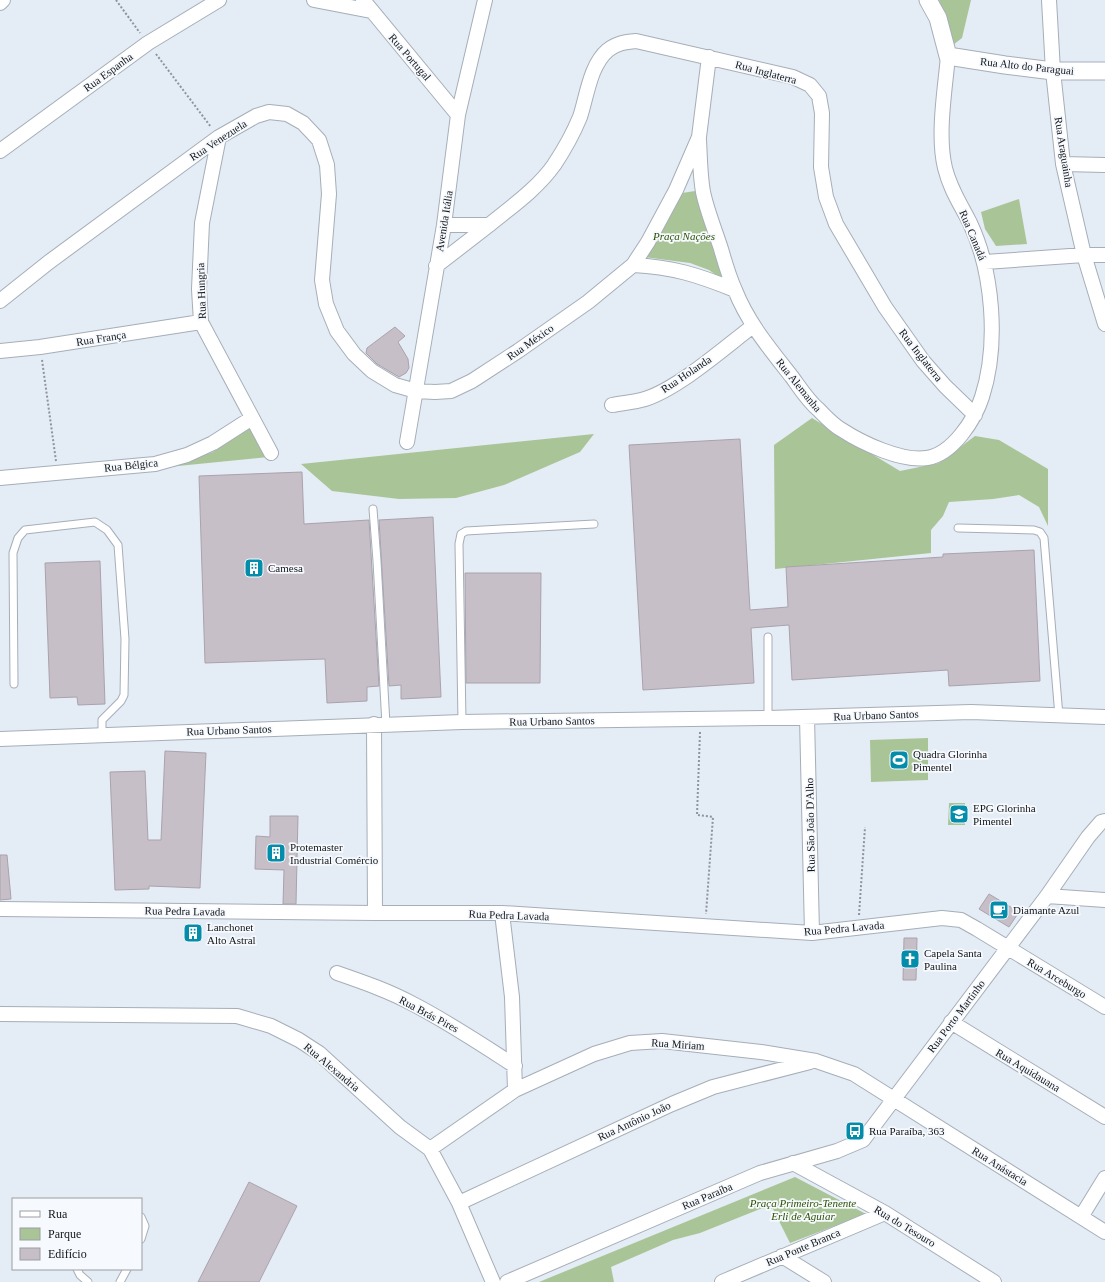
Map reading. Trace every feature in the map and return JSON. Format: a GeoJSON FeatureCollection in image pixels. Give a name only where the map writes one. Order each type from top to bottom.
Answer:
{"type":"FeatureCollection","features":[{"type":"Feature","properties":{"kind":"street","name":"Rua Espanha"},"geometry":{"type":"LineString","coordinates":[[0,151],[148,43],[219,0]]}},
{"type":"Feature","properties":{"kind":"street"},"geometry":{"type":"LineString","coordinates":[[314,0],[367,6]]}},
{"type":"Feature","properties":{"kind":"street","name":"Avenida Itália"},"geometry":{"type":"LineString","coordinates":[[407,442],[444,226],[458,115],[484,0]]}},
{"type":"Feature","properties":{"kind":"street"},"geometry":{"type":"LineString","coordinates":[[928,0],[938,18],[948,56]]}},
{"type":"Feature","properties":{"kind":"street","name":"Rua Araguainha"},"geometry":{"type":"LineString","coordinates":[[1049,0],[1053,70],[1063,164],[1084,255],[1105,324]]}},
{"type":"Feature","properties":{"kind":"street","name":"Rua Portugal"},"geometry":{"type":"LineString","coordinates":[[367,6],[458,115]]}},
{"type":"Feature","properties":{"kind":"street","name":"Rua Inglaterra"},"geometry":{"type":"LineString","coordinates":[[436,266],[489,225],[534,187],[553,167],[569,141],[579,118],[596,67],[606,51],[619,42],[636,41],[793,77],[810,85],[819,96],[822,113],[820,167],[826,197],[836,224],[885,307],[923,361],[945,386],[975,415]]}},
{"type":"Feature","properties":{"kind":"street","name":"Rua Alto do Paraguai"},"geometry":{"type":"LineString","coordinates":[[948,56],[1005,65],[1053,70],[1105,71]]}},
{"type":"Feature","properties":{"kind":"street","name":"Rua Canadá"},"geometry":{"type":"LineString","coordinates":[[948,56],[942,133],[944,167],[952,191],[970,224],[985,262],[990,288],[991,338],[987,376],[975,415]]}},
{"type":"Feature","properties":{"kind":"street","name":"Rua México"},"geometry":{"type":"LineString","coordinates":[[416,391],[451,391],[472,381],[588,302],[633,265],[648,242],[676,190],[699,137],[709,57]]}},
{"type":"Feature","properties":{"kind":"street","name":"Rua Venezuela"},"geometry":{"type":"LineString","coordinates":[[0,301],[48,262],[219,137],[238,125],[268,112],[287,114],[303,123],[319,140],[327,165],[329,194],[322,280],[326,304],[337,331],[354,354],[372,371],[395,385],[416,391]]}},
{"type":"Feature","properties":{"kind":"street","name":"Rua Hungria"},"geometry":{"type":"LineString","coordinates":[[219,137],[202,223],[199,289],[201,322],[272,453]]}},
{"type":"Feature","properties":{"kind":"street","name":"Rua Alemanha"},"geometry":{"type":"LineString","coordinates":[[699,137],[703,190],[734,290],[753,326],[816,408],[840,429],[869,445],[906,457],[928,458],[948,449],[975,415]]}},
{"type":"Feature","properties":{"kind":"street"},"geometry":{"type":"LineString","coordinates":[[1063,164],[1105,165]]}},
{"type":"Feature","properties":{"kind":"street"},"geometry":{"type":"LineString","coordinates":[[676,190],[688,185],[703,190]]}},
{"type":"Feature","properties":{"kind":"street"},"geometry":{"type":"LineString","coordinates":[[444,226],[489,225]]}},
{"type":"Feature","properties":{"kind":"street"},"geometry":{"type":"LineString","coordinates":[[985,262],[1084,255],[1105,255]]}},
{"type":"Feature","properties":{"kind":"street"},"geometry":{"type":"LineString","coordinates":[[633,265],[661,266],[681,270],[734,290]]}},
{"type":"Feature","properties":{"kind":"street","name":"Rua França"},"geometry":{"type":"LineString","coordinates":[[0,351],[40,347],[201,322]]}},
{"type":"Feature","properties":{"kind":"street","name":"Rua Holanda"},"geometry":{"type":"LineString","coordinates":[[612,405],[645,399],[663,391],[680,381],[753,326]]}},
{"type":"Feature","properties":{"kind":"street","name":"Rua Bélgica"},"geometry":{"type":"LineString","coordinates":[[0,478],[155,464],[187,455],[213,443],[252,418]]}},
{"type":"Feature","properties":{"kind":"street","name":"Rua Urbano Santos"},"geometry":{"type":"LineString","coordinates":[[0,739],[462,722],[768,718],[971,712],[1105,717]]}},
{"type":"Feature","properties":{"kind":"street","name":"Rua São João D'Alho"},"geometry":{"type":"LineString","coordinates":[[807,717],[812,933]]}},
{"type":"Feature","properties":{"kind":"street"},"geometry":{"type":"LineString","coordinates":[[375,914],[380,724]]}},
{"type":"Feature","properties":{"kind":"street","name":"Rua Porto Martinho"},"geometry":{"type":"LineString","coordinates":[[895,1099],[951,1022],[1047,896],[1088,837],[1101,822],[1105,821]]}},
{"type":"Feature","properties":{"kind":"street"},"geometry":{"type":"LineString","coordinates":[[1047,896],[1105,900]]}},
{"type":"Feature","properties":{"kind":"street","name":"Rua Pedra Lavada"},"geometry":{"type":"LineString","coordinates":[[0,909],[375,914],[502,913],[812,933],[942,918],[961,920],[1008,948]]}},
{"type":"Feature","properties":{"kind":"street"},"geometry":{"type":"LineString","coordinates":[[502,913],[512,997],[515,1090]]}},
{"type":"Feature","properties":{"kind":"street","name":"Rua Arceburgo"},"geometry":{"type":"LineString","coordinates":[[1008,948],[1105,1007]]}},
{"type":"Feature","properties":{"kind":"street","name":"Rua Brás Pires"},"geometry":{"type":"LineString","coordinates":[[337,973],[373,986],[412,1004],[455,1028],[515,1066]]}},
{"type":"Feature","properties":{"kind":"street","name":"Rua Alexandria"},"geometry":{"type":"LineString","coordinates":[[0,1014],[237,1016],[271,1026],[299,1040],[319,1053],[400,1127],[430,1149],[459,1203],[493,1282]]}},
{"type":"Feature","properties":{"kind":"street","name":"Rua Aquidauana"},"geometry":{"type":"LineString","coordinates":[[951,1022],[1105,1117]]}},
{"type":"Feature","properties":{"kind":"street","name":"Rua Miriam"},"geometry":{"type":"LineString","coordinates":[[430,1149],[515,1090],[594,1054],[630,1043],[662,1041],[761,1052],[816,1061],[854,1074],[895,1099]]}},
{"type":"Feature","properties":{"kind":"street","name":"Rua Antônio João"},"geometry":{"type":"LineString","coordinates":[[459,1203],[672,1104],[713,1087],[816,1061]]}},
{"type":"Feature","properties":{"kind":"street","name":"Rua Paraíba"},"geometry":{"type":"LineString","coordinates":[[507,1282],[760,1173],[793,1162],[837,1151],[862,1140],[895,1099]]}},
{"type":"Feature","properties":{"kind":"street","name":"Rua Anástacia"},"geometry":{"type":"LineString","coordinates":[[895,1099],[1105,1232]]}},
{"type":"Feature","properties":{"kind":"street","name":"Rua do Tesouro"},"geometry":{"type":"LineString","coordinates":[[793,1162],[885,1213],[994,1282]]}},
{"type":"Feature","properties":{"kind":"street"},"geometry":{"type":"LineString","coordinates":[[1081,1217],[1105,1178]]}},
{"type":"Feature","properties":{"kind":"street","name":"Rua Ponte Branca"},"geometry":{"type":"LineString","coordinates":[[722,1282],[885,1213]]}},
{"type":"Feature","properties":{"kind":"street"},"geometry":{"type":"LineString","coordinates":[[782,1256],[824,1282]]}},
{"type":"Feature","properties":{"kind":"lane"},"geometry":{"type":"LineString","coordinates":[[373,509],[377,561],[380,724]]}},
{"type":"Feature","properties":{"kind":"lane"},"geometry":{"type":"LineString","coordinates":[[14,684],[12,574],[13,553],[18,538],[25,530],[95,522],[107,530],[118,545],[125,639],[124,695],[121,701],[102,720],[102,735]]}},
{"type":"Feature","properties":{"kind":"lane"},"geometry":{"type":"LineString","coordinates":[[462,722],[460,534],[466,531],[594,524]]}},
{"type":"Feature","properties":{"kind":"lane"},"geometry":{"type":"LineString","coordinates":[[958,528],[1034,530],[1040,532],[1044,538],[1059,716]]}},
{"type":"Feature","properties":{"kind":"lane"},"geometry":{"type":"LineString","coordinates":[[768,637],[768,718]]}},
{"type":"Feature","properties":{"kind":"lane"},"geometry":{"type":"LineString","coordinates":[[142,1219],[145,1226],[142,1236]]}},
{"type":"Feature","properties":{"kind":"lane"},"geometry":{"type":"LineString","coordinates":[[78,1270],[88,1282]]}},
{"type":"Feature","properties":{"kind":"lane"},"geometry":{"type":"LineString","coordinates":[[120,1282],[126,1270]]}},
{"type":"Feature","properties":{"kind":"path"},"geometry":{"type":"LineString","coordinates":[[116,0],[219,137]]}},
{"type":"Feature","properties":{"kind":"path"},"geometry":{"type":"LineString","coordinates":[[40,347],[58,472]]}},
{"type":"Feature","properties":{"kind":"path"},"geometry":{"type":"LineString","coordinates":[[700,719],[697,815],[713,817],[705,927]]}},
{"type":"Feature","properties":{"kind":"path"},"geometry":{"type":"LineString","coordinates":[[858,928],[865,827]]}},
{"type":"Feature","properties":{"kind":"green space"},"geometry":{"type":"Polygon","coordinates":[[[939,0],[971,0],[962,38],[949,48],[946,20],[939,0]]]}},
{"type":"Feature","properties":{"kind":"green space","name":"Praça Nações"},"geometry":{"type":"Polygon","coordinates":[[[695,191],[726,282],[709,270],[690,263],[644,257],[674,201],[682,193],[695,191]]]}},
{"type":"Feature","properties":{"kind":"green space"},"geometry":{"type":"Polygon","coordinates":[[[1019,199],[1027,244],[996,246],[985,229],[981,212],[1019,199]]]}},
{"type":"Feature","properties":{"kind":"green space"},"geometry":{"type":"Polygon","coordinates":[[[812,418],[900,471],[939,463],[975,436],[999,440],[1048,469],[1048,526],[1039,507],[1019,495],[993,499],[949,502],[943,516],[931,530],[931,553],[775,569],[774,445],[812,418]]]}},
{"type":"Feature","properties":{"kind":"green space"},"geometry":{"type":"Polygon","coordinates":[[[252,425],[268,457],[168,467],[213,452],[252,425]]]}},
{"type":"Feature","properties":{"kind":"green space"},"geometry":{"type":"Polygon","coordinates":[[[594,434],[580,452],[504,485],[456,498],[399,499],[332,491],[301,464],[594,434]]]}},
{"type":"Feature","properties":{"kind":"green space","name":"Quadra Glorinha Pimentel"},"geometry":{"type":"Polygon","coordinates":[[[928,738],[928,780],[871,782],[870,740],[928,738]]]}},
{"type":"Feature","properties":{"kind":"green space"},"geometry":{"type":"Polygon","coordinates":[[[949,803],[965,803],[965,825],[948,825],[949,803]]]}},
{"type":"Feature","properties":{"kind":"green space","name":"Praça Primeiro-Tenente Erli de Aguiar"},"geometry":{"type":"Polygon","coordinates":[[[795,1177],[866,1214],[790,1243],[773,1209],[760,1209],[700,1233],[673,1240],[611,1267],[614,1282],[539,1282],[795,1177]]]}},
{"type":"Feature","properties":{"kind":"building"},"geometry":{"type":"Polygon","coordinates":[[[395,327],[405,336],[398,342],[408,359],[409,368],[406,373],[399,377],[377,364],[366,353],[367,348],[395,327]]]}},
{"type":"Feature","properties":{"kind":"building"},"geometry":{"type":"Polygon","coordinates":[[[740,439],[750,610],[788,607],[786,567],[943,557],[943,554],[1034,550],[1040,681],[949,686],[948,670],[792,680],[789,625],[751,628],[754,683],[643,690],[629,445],[740,439]]]}},
{"type":"Feature","properties":{"kind":"building","name":"Camesa"},"geometry":{"type":"Polygon","coordinates":[[[302,472],[304,524],[369,520],[379,686],[367,687],[367,701],[327,703],[325,659],[205,663],[199,476],[302,472]]]}},
{"type":"Feature","properties":{"kind":"building"},"geometry":{"type":"Polygon","coordinates":[[[433,517],[441,697],[401,699],[401,685],[389,686],[379,520],[433,517]]]}},
{"type":"Feature","properties":{"kind":"building"},"geometry":{"type":"Polygon","coordinates":[[[100,561],[105,704],[78,705],[77,697],[50,698],[45,563],[100,561]]]}},
{"type":"Feature","properties":{"kind":"building"},"geometry":{"type":"Polygon","coordinates":[[[465,573],[541,573],[540,683],[466,683],[465,573]]]}},
{"type":"Feature","properties":{"kind":"building"},"geometry":{"type":"Polygon","coordinates":[[[165,751],[206,753],[200,888],[149,886],[149,889],[115,890],[110,772],[145,771],[148,840],[161,840],[165,751]]]}},
{"type":"Feature","properties":{"kind":"building","name":"Protemaster Industrial Comércio"},"geometry":{"type":"Polygon","coordinates":[[[270,816],[298,816],[296,904],[283,904],[284,870],[255,869],[256,836],[270,837],[270,816]]]}},
{"type":"Feature","properties":{"kind":"building"},"geometry":{"type":"Polygon","coordinates":[[[0,855],[7,855],[11,899],[0,900],[0,855]]]}},
{"type":"Feature","properties":{"kind":"building","name":"Diamante Azul"},"geometry":{"type":"Polygon","coordinates":[[[989,894],[1019,912],[1009,927],[979,909],[989,894]]]}},
{"type":"Feature","properties":{"kind":"building","name":"Capela Santa Paulina"},"geometry":{"type":"Polygon","coordinates":[[[904,938],[917,938],[916,980],[903,980],[904,938]]]}},
{"type":"Feature","properties":{"kind":"building"},"geometry":{"type":"Polygon","coordinates":[[[249,1182],[297,1206],[259,1282],[198,1282],[249,1182]]]}},
{"type":"Feature","properties":{"kind":"place","name":"Camesa"},"geometry":{"type":"Point","coordinates":[254,568]}},
{"type":"Feature","properties":{"kind":"place","name":"Quadra Glorinha Pimentel"},"geometry":{"type":"Point","coordinates":[899,760]}},
{"type":"Feature","properties":{"kind":"place","name":"EPG Glorinha Pimentel"},"geometry":{"type":"Point","coordinates":[959,814]}},
{"type":"Feature","properties":{"kind":"place","name":"Protemaster Industrial Comércio"},"geometry":{"type":"Point","coordinates":[276,853]}},
{"type":"Feature","properties":{"kind":"place","name":"Diamante Azul"},"geometry":{"type":"Point","coordinates":[999,910]}},
{"type":"Feature","properties":{"kind":"place","name":"Lanchonet Alto Astral"},"geometry":{"type":"Point","coordinates":[193,933]}},
{"type":"Feature","properties":{"kind":"place","name":"Capela Santa Paulina"},"geometry":{"type":"Point","coordinates":[910,959]}},
{"type":"Feature","properties":{"kind":"place","name":"Rua Paraíba, 363"},"geometry":{"type":"Point","coordinates":[855,1131]}}]}
